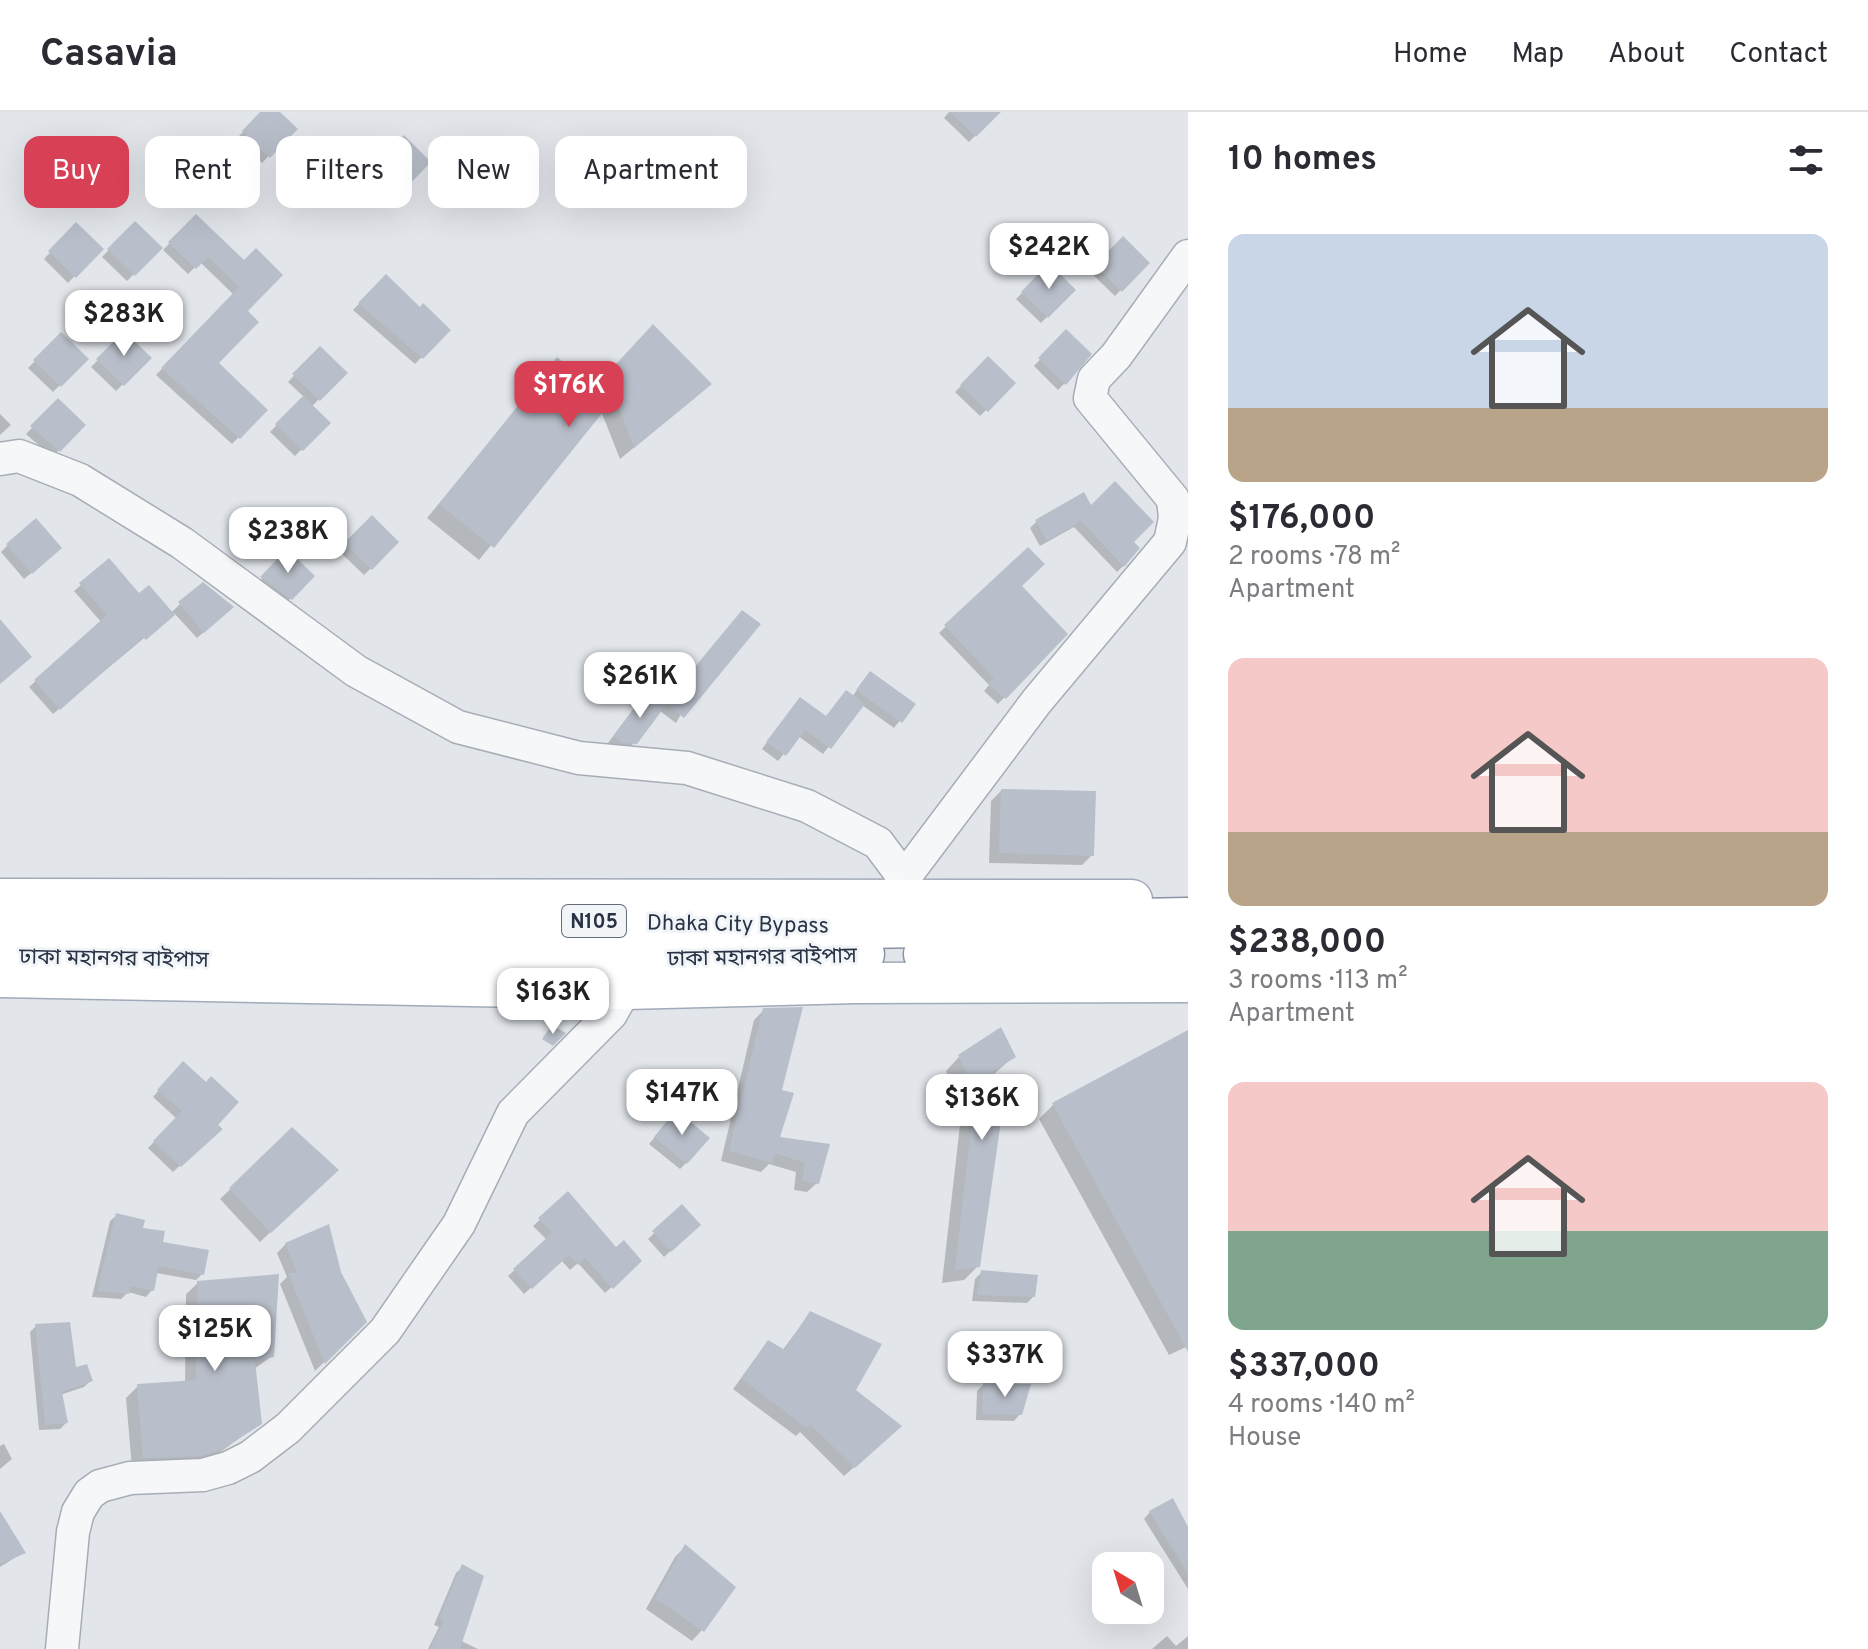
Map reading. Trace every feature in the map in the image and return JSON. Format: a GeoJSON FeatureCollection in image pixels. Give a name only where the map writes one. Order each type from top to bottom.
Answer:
{"type":"FeatureCollection","features":[{"type":"Feature","properties":{"kind":"highway","name":"Dhaka City Bypass"},"geometry":{"type":"LineString","coordinates":[[0,921],[228,925],[619,921],[865,926],[1188,920]]}},
{"type":"Feature","properties":{"kind":"highway","name":"ঢাকা মহানগর বাইপাস"},"geometry":{"type":"LineString","coordinates":[[0,954],[196,959],[1188,955]]}},
{"type":"Feature","properties":{"kind":"main road"},"geometry":{"type":"LineString","coordinates":[[0,899],[905,889],[1188,901]]}},
{"type":"Feature","properties":{"kind":"main road"},"geometry":{"type":"LineString","coordinates":[[0,977],[625,989],[855,983],[1188,982]]}},
{"type":"Feature","properties":{"kind":"street"},"geometry":{"type":"LineString","coordinates":[[0,459],[19,456],[80,480],[182,543],[356,671],[458,727],[579,758],[687,768],[807,806],[878,843],[905,889],[1037,701],[1182,525],[1173,499],[1090,398],[1094,379],[1116,356],[1188,256]]}},
{"type":"Feature","properties":{"kind":"street"},"geometry":{"type":"LineString","coordinates":[[62,1649],[73,1532],[78,1512],[89,1494],[100,1486],[130,1478],[203,1475],[228,1468],[250,1457],[288,1428],[385,1331],[459,1224],[513,1113],[611,1014],[625,989]]}},
{"type":"Feature","properties":{"kind":"building"},"geometry":{"type":"Polygon","coordinates":[[[260,112],[280,112],[298,129],[291,136],[276,136],[276,152],[270,158],[260,148],[260,136],[247,136],[242,131],[260,112]]]}},
{"type":"Feature","properties":{"kind":"building"},"geometry":{"type":"Polygon","coordinates":[[[950,112],[1001,112],[976,137],[950,112]]]}},
{"type":"Feature","properties":{"kind":"building"},"geometry":{"type":"Polygon","coordinates":[[[412,143],[428,159],[428,165],[412,182],[412,143]]]}},
{"type":"Feature","properties":{"kind":"building"},"geometry":{"type":"Polygon","coordinates":[[[196,214],[244,260],[256,248],[283,275],[248,311],[259,322],[219,363],[268,410],[240,439],[161,368],[239,287],[208,257],[196,269],[168,242],[196,214]]]}},
{"type":"Feature","properties":{"kind":"building"},"geometry":{"type":"Polygon","coordinates":[[[135,221],[163,248],[135,276],[107,249],[135,221]]]}},
{"type":"Feature","properties":{"kind":"building"},"geometry":{"type":"Polygon","coordinates":[[[76,222],[104,249],[76,278],[48,251],[76,222]]]}},
{"type":"Feature","properties":{"kind":"building"},"geometry":{"type":"Polygon","coordinates":[[[1123,236],[1150,263],[1122,292],[1095,265],[1123,236]]]}},
{"type":"Feature","properties":{"kind":"building"},"geometry":{"type":"Polygon","coordinates":[[[1049,263],[1076,290],[1048,318],[1021,292],[1049,263]]]}},
{"type":"Feature","properties":{"kind":"building"},"geometry":{"type":"Polygon","coordinates":[[[386,274],[420,307],[423,303],[451,330],[423,359],[358,303],[386,274]]]}},
{"type":"Feature","properties":{"kind":"building"},"geometry":{"type":"Polygon","coordinates":[[[653,324],[712,384],[634,448],[615,397],[494,548],[439,504],[557,357],[594,388],[653,324]]]}},
{"type":"Feature","properties":{"kind":"building"},"geometry":{"type":"Polygon","coordinates":[[[1066,329],[1092,354],[1066,385],[1038,358],[1066,329]]]}},
{"type":"Feature","properties":{"kind":"building"},"geometry":{"type":"Polygon","coordinates":[[[124,331],[152,358],[124,386],[96,359],[124,331]]]}},
{"type":"Feature","properties":{"kind":"building"},"geometry":{"type":"Polygon","coordinates":[[[61,332],[89,359],[61,387],[33,360],[61,332]]]}},
{"type":"Feature","properties":{"kind":"building"},"geometry":{"type":"Polygon","coordinates":[[[320,346],[348,373],[320,401],[292,374],[320,346]]]}},
{"type":"Feature","properties":{"kind":"building"},"geometry":{"type":"Polygon","coordinates":[[[988,356],[1016,383],[988,412],[960,385],[988,356]]]}},
{"type":"Feature","properties":{"kind":"building"},"geometry":{"type":"Polygon","coordinates":[[[303,396],[331,423],[303,451],[275,424],[303,396]]]}},
{"type":"Feature","properties":{"kind":"building"},"geometry":{"type":"Polygon","coordinates":[[[58,398],[86,425],[60,452],[30,426],[58,398]]]}},
{"type":"Feature","properties":{"kind":"building"},"geometry":{"type":"Polygon","coordinates":[[[1115,481],[1154,522],[1134,542],[1140,548],[1124,567],[1081,521],[1047,541],[1035,520],[1084,492],[1091,505],[1115,481]]]}},
{"type":"Feature","properties":{"kind":"building"},"geometry":{"type":"Polygon","coordinates":[[[372,515],[399,542],[372,570],[344,543],[372,515]]]}},
{"type":"Feature","properties":{"kind":"building"},"geometry":{"type":"Polygon","coordinates":[[[36,518],[62,548],[32,574],[6,544],[36,518]]]}},
{"type":"Feature","properties":{"kind":"building"},"geometry":{"type":"Polygon","coordinates":[[[1028,547],[1045,564],[1022,586],[1068,634],[1006,699],[988,684],[994,678],[944,625],[1028,547]]]}},
{"type":"Feature","properties":{"kind":"building"},"geometry":{"type":"Polygon","coordinates":[[[287,549],[315,576],[292,600],[260,577],[287,549]]]}},
{"type":"Feature","properties":{"kind":"building"},"geometry":{"type":"Polygon","coordinates":[[[109,558],[139,593],[149,585],[175,615],[146,640],[143,637],[60,710],[34,680],[107,615],[79,583],[109,558]]]}},
{"type":"Feature","properties":{"kind":"building"},"geometry":{"type":"Polygon","coordinates":[[[203,582],[234,607],[204,633],[178,602],[203,582]]]}},
{"type":"Feature","properties":{"kind":"building"},"geometry":{"type":"Polygon","coordinates":[[[742,610],[761,624],[684,718],[665,703],[742,610]]]}},
{"type":"Feature","properties":{"kind":"building"},"geometry":{"type":"Polygon","coordinates":[[[0,619],[32,657],[0,684],[0,619]]]}},
{"type":"Feature","properties":{"kind":"building"},"geometry":{"type":"Polygon","coordinates":[[[870,671],[916,704],[902,723],[856,690],[870,671]]]}},
{"type":"Feature","properties":{"kind":"building"},"geometry":{"type":"Polygon","coordinates":[[[846,690],[865,704],[831,749],[805,730],[786,756],[766,742],[800,697],[826,716],[846,690]]]}},
{"type":"Feature","properties":{"kind":"building"},"geometry":{"type":"Polygon","coordinates":[[[647,691],[666,705],[637,744],[622,743],[613,736],[647,691]]]}},
{"type":"Feature","properties":{"kind":"building"},"geometry":{"type":"Polygon","coordinates":[[[1001,789],[1096,791],[1094,856],[999,853],[1001,789]]]}},
{"type":"Feature","properties":{"kind":"building"},"geometry":{"type":"Polygon","coordinates":[[[803,1007],[782,1090],[794,1093],[780,1137],[830,1144],[819,1184],[802,1181],[805,1163],[775,1153],[772,1163],[729,1151],[763,1008],[803,1007]]]}},
{"type":"Feature","properties":{"kind":"building"},"geometry":{"type":"Polygon","coordinates":[[[552,1025],[566,1033],[553,1046],[542,1039],[552,1025]]]}},
{"type":"Feature","properties":{"kind":"building"},"geometry":{"type":"Polygon","coordinates":[[[1001,1027],[1016,1057],[993,1071],[1005,1093],[980,1267],[955,1270],[975,1092],[958,1055],[1001,1027]]]}},
{"type":"Feature","properties":{"kind":"building"},"geometry":{"type":"Polygon","coordinates":[[[1188,1030],[1188,1352],[1052,1103],[1188,1030]]]}},
{"type":"Feature","properties":{"kind":"building"},"geometry":{"type":"Polygon","coordinates":[[[183,1061],[206,1082],[211,1076],[239,1102],[218,1125],[223,1129],[181,1167],[153,1141],[182,1111],[157,1090],[183,1061]]]}},
{"type":"Feature","properties":{"kind":"building"},"geometry":{"type":"Polygon","coordinates":[[[676,1110],[710,1138],[687,1164],[654,1137],[676,1110]]]}},
{"type":"Feature","properties":{"kind":"building"},"geometry":{"type":"Polygon","coordinates":[[[292,1127],[339,1170],[271,1233],[229,1188],[292,1127]]]}},
{"type":"Feature","properties":{"kind":"building"},"geometry":{"type":"Polygon","coordinates":[[[568,1191],[616,1247],[624,1240],[642,1261],[613,1289],[585,1258],[578,1265],[569,1255],[532,1289],[513,1269],[552,1233],[538,1218],[568,1191]]]}},
{"type":"Feature","properties":{"kind":"building"},"geometry":{"type":"Polygon","coordinates":[[[682,1204],[701,1225],[671,1252],[652,1231],[682,1204]]]}},
{"type":"Feature","properties":{"kind":"building"},"geometry":{"type":"Polygon","coordinates":[[[116,1213],[145,1220],[143,1228],[165,1231],[163,1242],[209,1250],[204,1275],[159,1266],[154,1291],[131,1286],[129,1294],[97,1291],[116,1213]]]}},
{"type":"Feature","properties":{"kind":"building"},"geometry":{"type":"Polygon","coordinates":[[[329,1224],[341,1272],[367,1322],[325,1364],[288,1273],[297,1273],[285,1243],[329,1224]]]}},
{"type":"Feature","properties":{"kind":"building"},"geometry":{"type":"Polygon","coordinates":[[[981,1270],[1038,1275],[1035,1297],[977,1295],[981,1270]]]}},
{"type":"Feature","properties":{"kind":"building"},"geometry":{"type":"Polygon","coordinates":[[[279,1274],[274,1357],[255,1361],[262,1424],[221,1450],[200,1456],[143,1458],[137,1384],[196,1380],[197,1281],[279,1274]]]}},
{"type":"Feature","properties":{"kind":"building"},"geometry":{"type":"Polygon","coordinates":[[[810,1311],[882,1344],[856,1390],[902,1426],[855,1468],[810,1424],[807,1428],[741,1378],[768,1340],[785,1350],[810,1311]]]}},
{"type":"Feature","properties":{"kind":"building"},"geometry":{"type":"Polygon","coordinates":[[[70,1322],[76,1367],[87,1364],[93,1381],[62,1392],[68,1423],[45,1425],[35,1324],[70,1322]]]}},
{"type":"Feature","properties":{"kind":"building"},"geometry":{"type":"Polygon","coordinates":[[[983,1383],[1031,1384],[1022,1415],[982,1414],[983,1383]]]}},
{"type":"Feature","properties":{"kind":"building"},"geometry":{"type":"Polygon","coordinates":[[[1173,1498],[1188,1527],[1188,1574],[1149,1511],[1173,1498]]]}},
{"type":"Feature","properties":{"kind":"building"},"geometry":{"type":"Polygon","coordinates":[[[0,1511],[26,1553],[0,1564],[0,1511]]]}},
{"type":"Feature","properties":{"kind":"building"},"geometry":{"type":"Polygon","coordinates":[[[685,1544],[736,1587],[704,1632],[655,1598],[685,1544]]]}},
{"type":"Feature","properties":{"kind":"building"},"geometry":{"type":"Polygon","coordinates":[[[462,1564],[484,1576],[460,1649],[430,1649],[444,1621],[439,1618],[462,1564]]]}}]}
